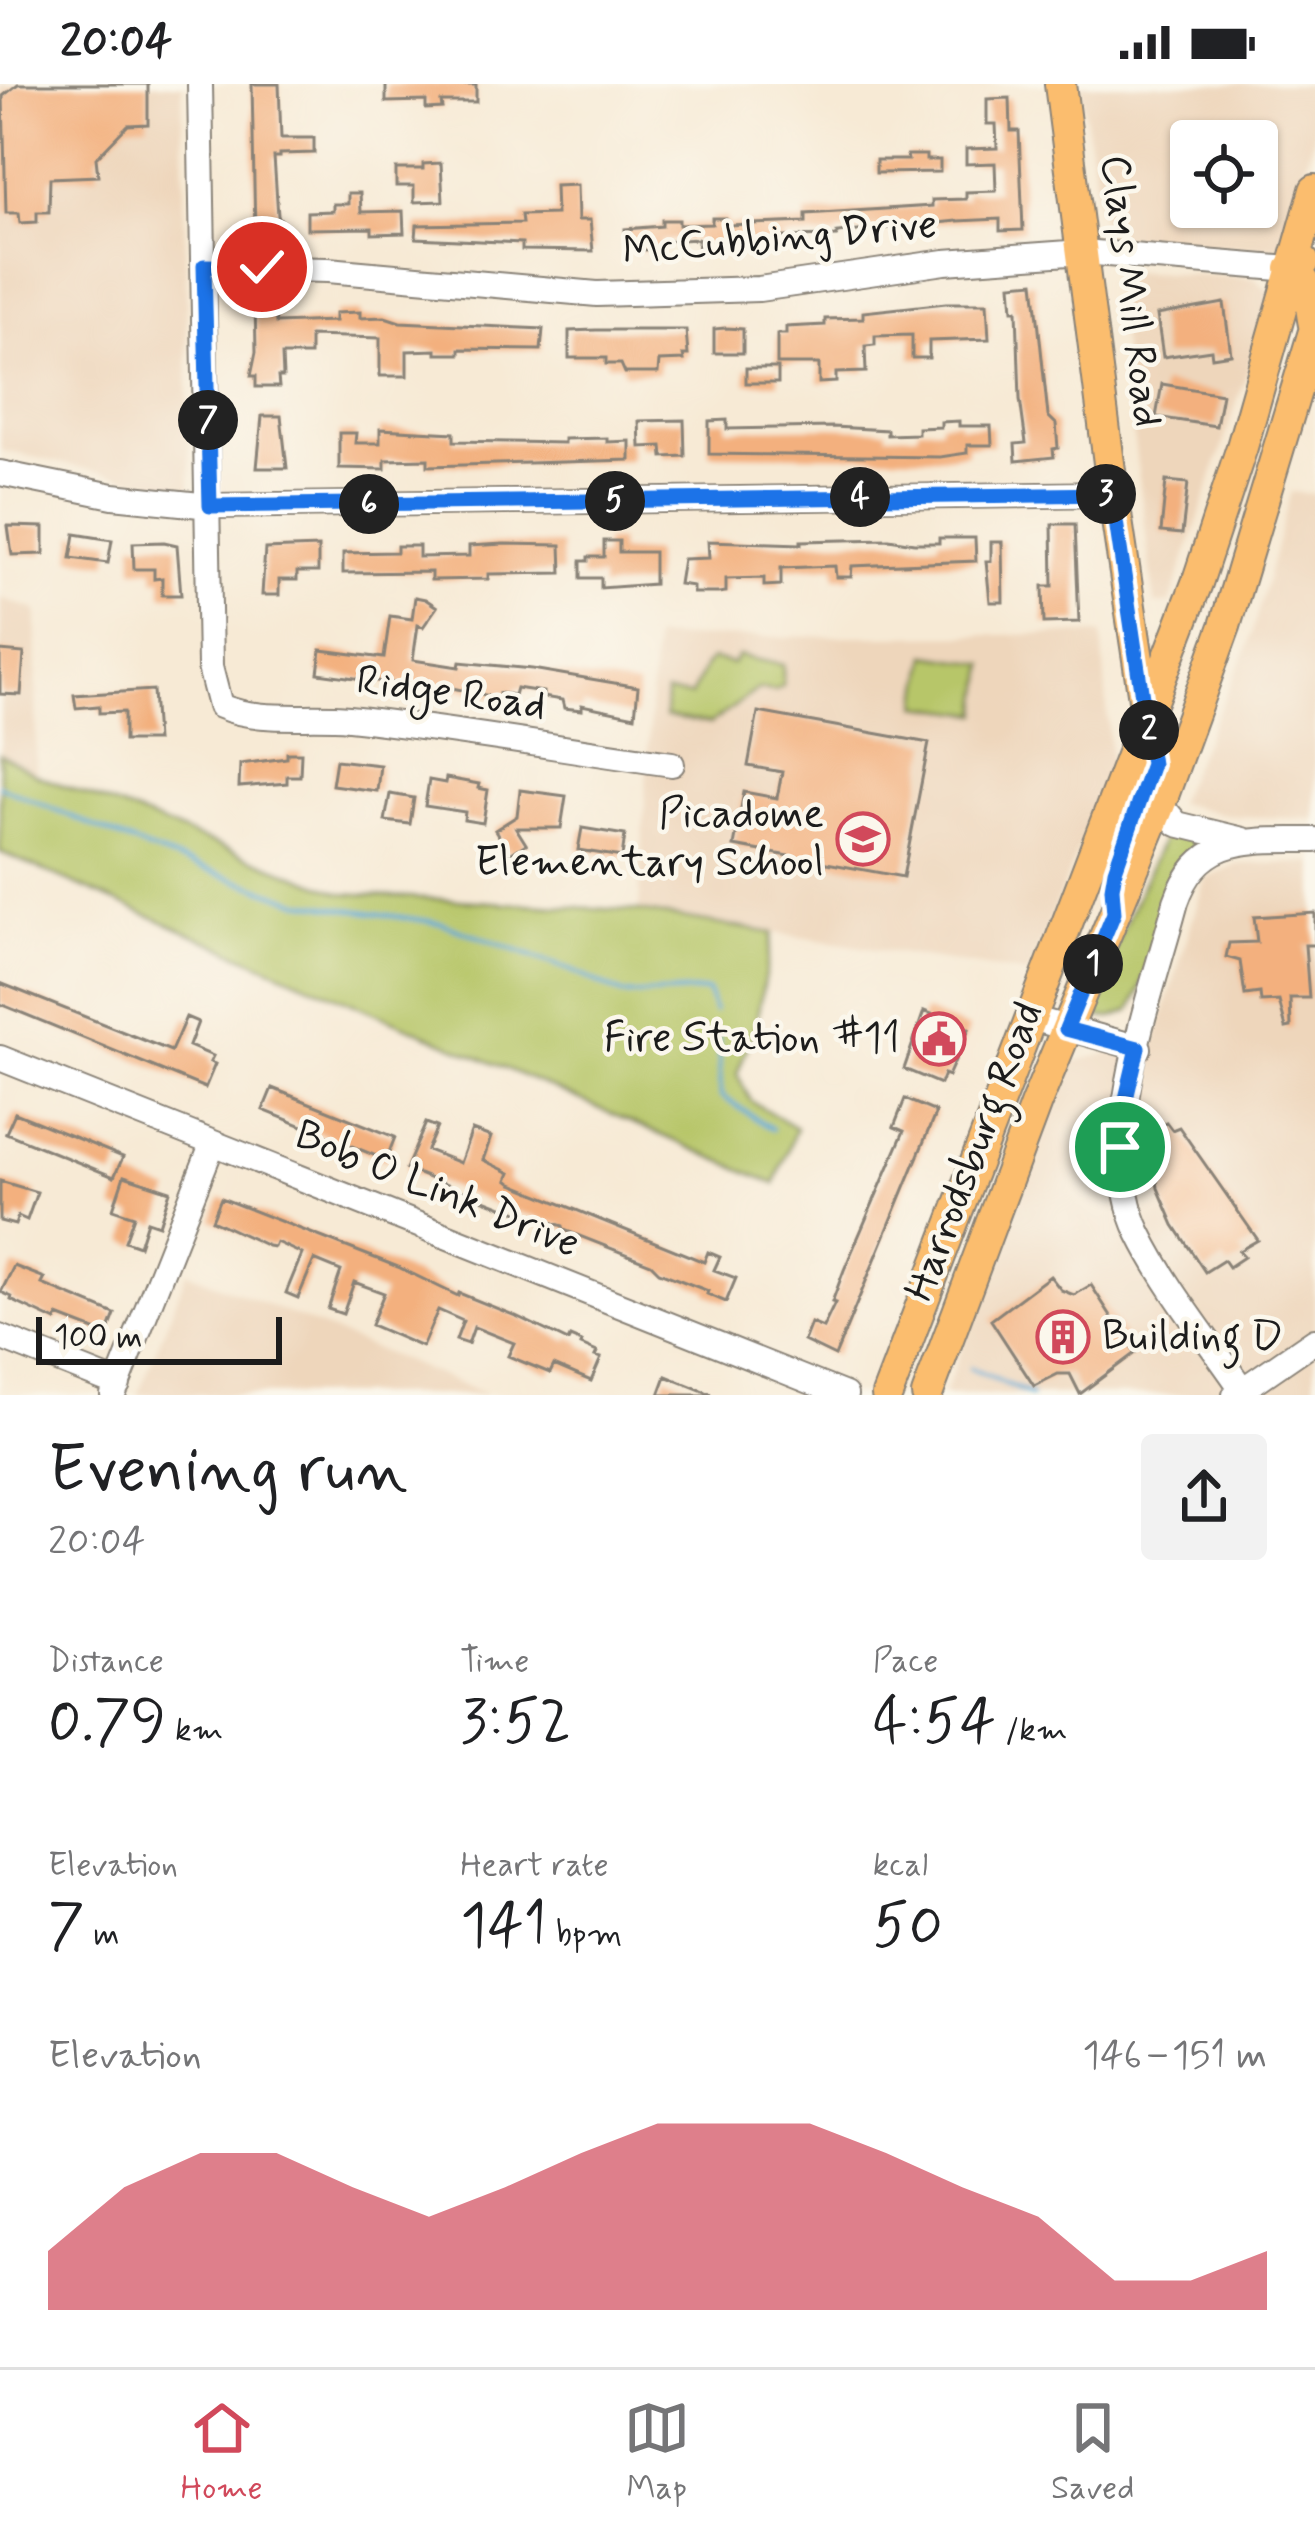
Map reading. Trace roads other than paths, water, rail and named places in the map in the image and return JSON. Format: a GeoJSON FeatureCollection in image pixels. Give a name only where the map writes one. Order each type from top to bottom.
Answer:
{"type":"FeatureCollection","features":[{"type":"Feature","properties":{"kind":"main road","name":"Clays Mill Road"},"geometry":{"type":"LineString","coordinates":[[1060,84],[1112,494],[1147,722]]}},
{"type":"Feature","properties":{"kind":"main road","name":"Harrodsburg Road"},"geometry":{"type":"LineString","coordinates":[[886,1395],[1147,722],[1298,271],[1315,190]]}},
{"type":"Feature","properties":{"kind":"main road"},"geometry":{"type":"LineString","coordinates":[[1298,271],[1292,334],[1313,342]]}},
{"type":"Feature","properties":{"kind":"main road","name":"Harrodsburg Road"},"geometry":{"type":"LineString","coordinates":[[927,1395],[1066,1029],[1160,804],[1225,626],[1313,342]]}},
{"type":"Feature","properties":{"kind":"main road"},"geometry":{"type":"LineString","coordinates":[[1114,913],[1115,870],[1152,764],[1147,722]]}},
{"type":"Feature","properties":{"kind":"main road"},"geometry":{"type":"LineString","coordinates":[[903,1395],[916,1360],[911,1329]]}},
{"type":"Feature","properties":{"kind":"street"},"geometry":{"type":"LineString","coordinates":[[200,84],[210,506]]}},
{"type":"Feature","properties":{"kind":"street","name":"McCubbing Drive"},"geometry":{"type":"LineString","coordinates":[[204,266],[328,270],[597,294],[759,289],[945,262],[1083,252],[1298,271]]}},
{"type":"Feature","properties":{"kind":"street"},"geometry":{"type":"LineString","coordinates":[[0,473],[113,496],[210,506],[1112,494]]}},
{"type":"Feature","properties":{"kind":"street","name":"Ridge Road"},"geometry":{"type":"LineString","coordinates":[[210,506],[210,667],[220,706],[246,714],[405,725],[672,764]]}},
{"type":"Feature","properties":{"kind":"street"},"geometry":{"type":"LineString","coordinates":[[1160,804],[1177,824],[1246,841]]}},
{"type":"Feature","properties":{"kind":"street"},"geometry":{"type":"LineString","coordinates":[[1315,840],[1246,841],[1216,849],[1183,881],[1138,1048],[1121,1120],[1120,1147],[1125,1195],[1149,1250],[1242,1394],[1315,1340]]}},
{"type":"Feature","properties":{"kind":"street"},"geometry":{"type":"LineString","coordinates":[[1031,1018],[1138,1048]]}},
{"type":"Feature","properties":{"kind":"street","name":"Bob O Link Drive"},"geometry":{"type":"LineString","coordinates":[[0,1058],[845,1395]]}},
{"type":"Feature","properties":{"kind":"street"},"geometry":{"type":"LineString","coordinates":[[0,1337],[115,1389],[213,1143]]}},
{"type":"Feature","properties":{"kind":"waterway"},"geometry":{"type":"LineString","coordinates":[[0,786],[147,849],[300,902],[441,923],[624,995],[708,991],[714,1011]]}},
{"type":"Feature","properties":{"kind":"waterway"},"geometry":{"type":"LineString","coordinates":[[718,1037],[721,1096],[772,1129]]}},
{"type":"Feature","properties":{"kind":"waterway"},"geometry":{"type":"LineString","coordinates":[[970,1368],[1031,1395]]}},
{"type":"Feature","properties":{"kind":"place","name":"Picadome Elementary School"},"geometry":{"type":"Point","coordinates":[863,839]}},
{"type":"Feature","properties":{"kind":"place","name":"Fire Station #11"},"geometry":{"type":"Point","coordinates":[939,1039]}},
{"type":"Feature","properties":{"kind":"place","name":"Building D"},"geometry":{"type":"Point","coordinates":[1063,1337]}}]}
